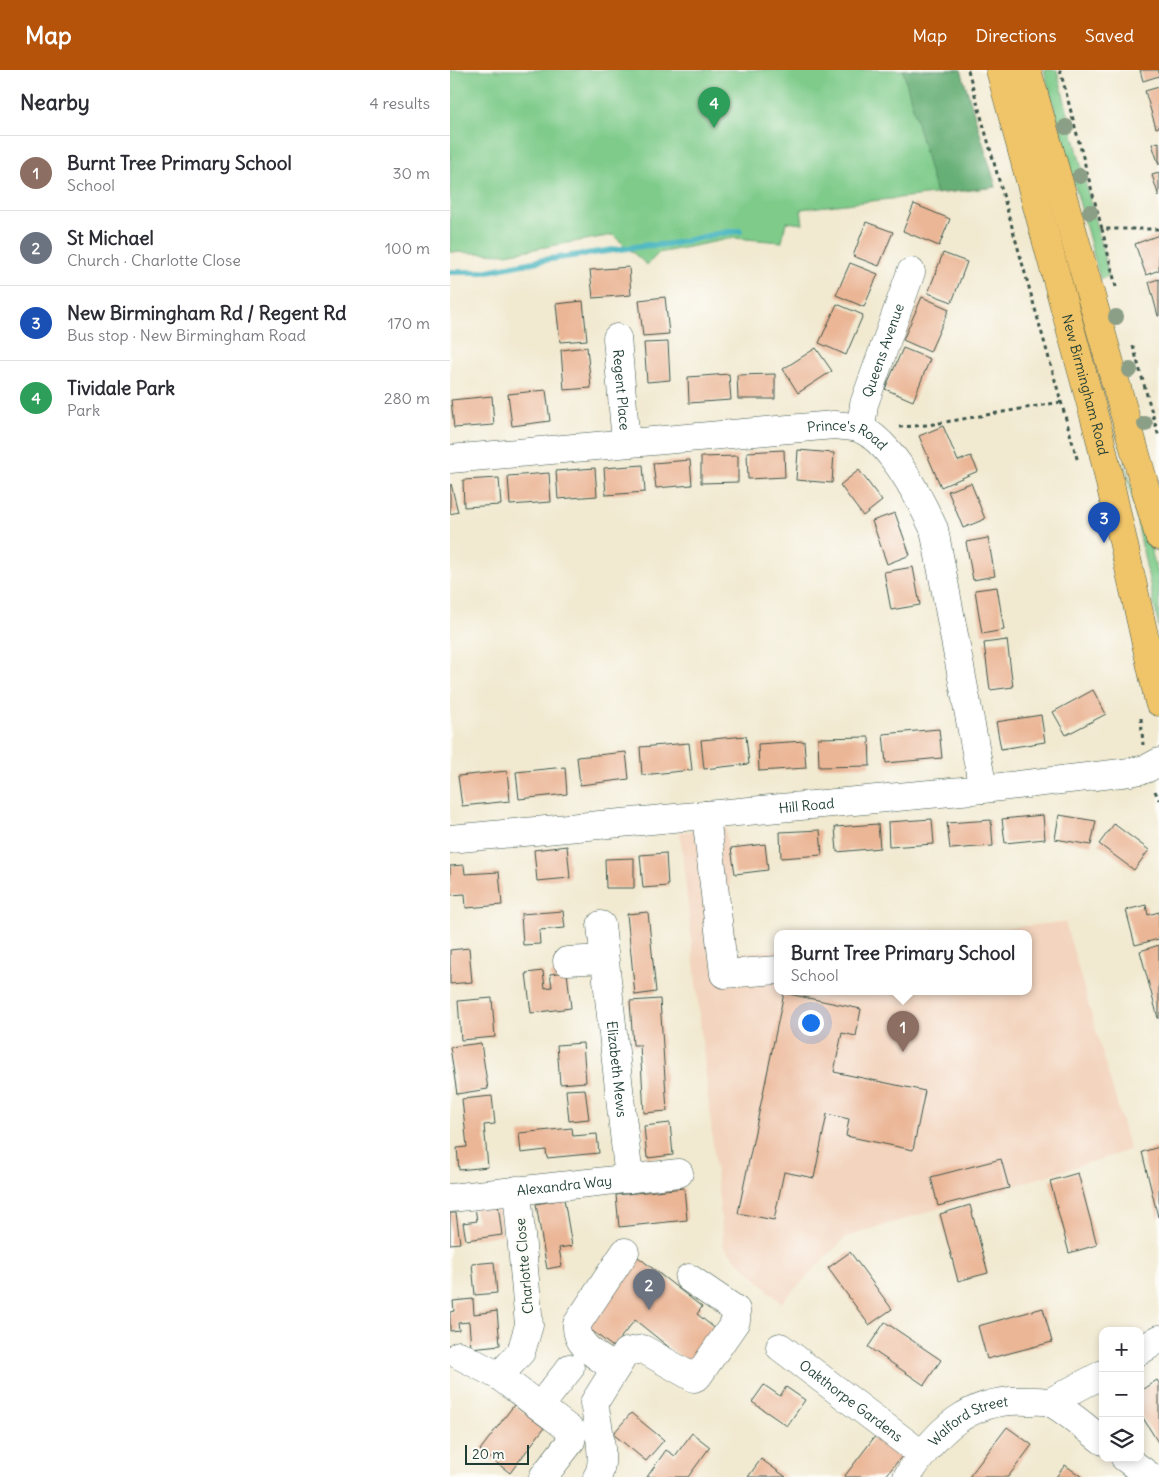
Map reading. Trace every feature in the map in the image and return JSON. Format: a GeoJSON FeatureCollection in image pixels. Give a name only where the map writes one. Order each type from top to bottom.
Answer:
{"type":"FeatureCollection","features":[{"type":"Feature","properties":{"kind":"highway","name":"New Birmingham Road"},"geometry":{"type":"LineString","coordinates":[[1000,70],[1099,434],[1159,702]]}},
{"type":"Feature","properties":{"kind":"highway","name":"New Birmingham Road"},"geometry":{"type":"LineString","coordinates":[[1027,70],[1159,536]]}},
{"type":"Feature","properties":{"kind":"street","name":"Queens Avenue"},"geometry":{"type":"LineString","coordinates":[[861,429],[864,404],[911,272]]}},
{"type":"Feature","properties":{"kind":"street","name":"Regent Place"},"geometry":{"type":"LineString","coordinates":[[617,338],[626,443]]}},
{"type":"Feature","properties":{"kind":"street","name":"Prince's Road"},"geometry":{"type":"LineString","coordinates":[[450,459],[834,425],[861,429],[884,447],[921,501],[934,529],[983,789]]}},
{"type":"Feature","properties":{"kind":"street","name":"Hill Road"},"geometry":{"type":"LineString","coordinates":[[450,839],[983,789],[1130,772],[1146,769],[1159,762]]}},
{"type":"Feature","properties":{"kind":"street"},"geometry":{"type":"LineString","coordinates":[[706,815],[724,974],[774,970]]}},
{"type":"Feature","properties":{"kind":"street","name":"Elizabeth Mews"},"geometry":{"type":"LineString","coordinates":[[601,925],[629,1178]]}},
{"type":"Feature","properties":{"kind":"street"},"geometry":{"type":"LineString","coordinates":[[567,962],[604,959]]}},
{"type":"Feature","properties":{"kind":"street","name":"Alexandra Way"},"geometry":{"type":"LineString","coordinates":[[450,1198],[679,1173]]}},
{"type":"Feature","properties":{"kind":"street","name":"Charlotte Close"},"geometry":{"type":"LineString","coordinates":[[499,1376],[521,1352],[529,1325],[517,1190]]}},
{"type":"Feature","properties":{"kind":"street"},"geometry":{"type":"LineString","coordinates":[[614,1368],[583,1345],[576,1332],[577,1324],[625,1252]]}},
{"type":"Feature","properties":{"kind":"street"},"geometry":{"type":"LineString","coordinates":[[597,1477],[600,1472],[600,1440],[594,1403],[614,1368],[626,1352],[643,1349],[689,1377],[698,1376],[736,1321],[738,1316],[736,1310],[689,1278]]}},
{"type":"Feature","properties":{"kind":"street"},"geometry":{"type":"LineString","coordinates":[[1144,1348],[1159,1339]]}},
{"type":"Feature","properties":{"kind":"street","name":"Oakthorpe Gardens"},"geometry":{"type":"LineString","coordinates":[[780,1347],[921,1454]]}},
{"type":"Feature","properties":{"kind":"street"},"geometry":{"type":"LineString","coordinates":[[459,1355],[499,1376],[573,1432],[571,1441],[543,1477]]}},
{"type":"Feature","properties":{"kind":"street"},"geometry":{"type":"LineString","coordinates":[[540,1406],[570,1368]]}},
{"type":"Feature","properties":{"kind":"street"},"geometry":{"type":"LineString","coordinates":[[1099,1376],[1050,1402],[1099,1438]]}},
{"type":"Feature","properties":{"kind":"street","name":"Walford Street"},"geometry":{"type":"LineString","coordinates":[[907,1477],[921,1454],[956,1419],[974,1409],[1014,1400],[1050,1402]]}},
{"type":"Feature","properties":{"kind":"street"},"geometry":{"type":"LineString","coordinates":[[1131,1462],[1151,1477]]}},
{"type":"Feature","properties":{"kind":"path"},"geometry":{"type":"LineString","coordinates":[[968,70],[1079,465]]}},
{"type":"Feature","properties":{"kind":"path"},"geometry":{"type":"LineString","coordinates":[[1060,70],[1116,289]]}},
{"type":"Feature","properties":{"kind":"path"},"geometry":{"type":"LineString","coordinates":[[1102,229],[1159,229]]}},
{"type":"Feature","properties":{"kind":"path"},"geometry":{"type":"LineString","coordinates":[[1132,344],[1159,437]]}},
{"type":"Feature","properties":{"kind":"path"},"geometry":{"type":"LineString","coordinates":[[861,429],[928,425],[1061,402]]}},
{"type":"Feature","properties":{"kind":"shaded area"},"geometry":{"type":"Polygon","coordinates":[[[726,828],[735,953],[774,950],[774,995],[1032,995],[1032,930],[987,930],[1065,922],[1130,1150],[846,1237],[781,1303],[724,1247],[680,832],[726,828]]]}},
{"type":"Feature","properties":{"kind":"green space"},"geometry":{"type":"Polygon","coordinates":[[[450,70],[961,70],[996,187],[801,209],[803,224],[786,222],[782,242],[733,238],[659,253],[647,265],[613,235],[506,254],[450,252],[450,70]]]}},
{"type":"Feature","properties":{"kind":"green space"},"geometry":{"type":"Polygon","coordinates":[[[903,70],[961,70],[996,187],[936,194],[903,70]]]}},
{"type":"Feature","properties":{"kind":"green space"},"geometry":{"type":"Polygon","coordinates":[[[1044,70],[1057,70],[1109,276],[1100,279],[1044,70]]]}},
{"type":"Feature","properties":{"kind":"green space"},"geometry":{"type":"Polygon","coordinates":[[[1124,459],[1159,577],[1159,628],[1124,459]]]}},
{"type":"Feature","properties":{"kind":"building"},"geometry":{"type":"Polygon","coordinates":[[[1140,70],[1159,70],[1159,76],[1143,81],[1140,70]]]}},
{"type":"Feature","properties":{"kind":"building"},"geometry":{"type":"Polygon","coordinates":[[[1159,87],[1159,127],[1156,128],[1145,91],[1159,87]]]}},
{"type":"Feature","properties":{"kind":"building"},"geometry":{"type":"Polygon","coordinates":[[[1159,142],[1159,165],[1152,144],[1159,142]]]}},
{"type":"Feature","properties":{"kind":"building"},"geometry":{"type":"Polygon","coordinates":[[[1159,173],[1159,197],[1152,175],[1159,173]]]}},
{"type":"Feature","properties":{"kind":"building"},"geometry":{"type":"Polygon","coordinates":[[[914,204],[950,219],[939,246],[903,231],[914,204]]]}},
{"type":"Feature","properties":{"kind":"building"},"geometry":{"type":"Polygon","coordinates":[[[866,222],[893,232],[879,266],[853,256],[866,222]]]}},
{"type":"Feature","properties":{"kind":"building"},"geometry":{"type":"Polygon","coordinates":[[[1159,235],[1159,270],[1146,275],[1135,244],[1159,235]]]}},
{"type":"Feature","properties":{"kind":"building"},"geometry":{"type":"Polygon","coordinates":[[[943,253],[967,262],[952,302],[928,293],[943,253]]]}},
{"type":"Feature","properties":{"kind":"building"},"geometry":{"type":"Polygon","coordinates":[[[850,263],[878,274],[864,307],[836,295],[850,263]]]}},
{"type":"Feature","properties":{"kind":"building"},"geometry":{"type":"Polygon","coordinates":[[[629,267],[631,295],[593,298],[590,270],[629,267]]]}},
{"type":"Feature","properties":{"kind":"building"},"geometry":{"type":"Polygon","coordinates":[[[1159,279],[1159,316],[1158,316],[1149,282],[1159,279]]]}},
{"type":"Feature","properties":{"kind":"building"},"geometry":{"type":"Polygon","coordinates":[[[665,297],[669,334],[643,336],[639,300],[665,297]]]}},
{"type":"Feature","properties":{"kind":"building"},"geometry":{"type":"Polygon","coordinates":[[[922,297],[949,309],[930,352],[903,340],[922,297]]]}},
{"type":"Feature","properties":{"kind":"building"},"geometry":{"type":"Polygon","coordinates":[[[583,301],[587,340],[560,342],[556,304],[583,301]]]}},
{"type":"Feature","properties":{"kind":"building"},"geometry":{"type":"Polygon","coordinates":[[[837,304],[863,315],[846,355],[819,343],[837,304]]]}},
{"type":"Feature","properties":{"kind":"building"},"geometry":{"type":"Polygon","coordinates":[[[668,342],[670,380],[647,382],[644,343],[668,342]]]}},
{"type":"Feature","properties":{"kind":"building"},"geometry":{"type":"Polygon","coordinates":[[[587,347],[591,388],[564,390],[561,350],[587,347]]]}},
{"type":"Feature","properties":{"kind":"building"},"geometry":{"type":"Polygon","coordinates":[[[816,348],[832,371],[798,393],[783,369],[816,348]]]}},
{"type":"Feature","properties":{"kind":"building"},"geometry":{"type":"Polygon","coordinates":[[[903,348],[930,359],[913,401],[885,389],[903,348]]]}},
{"type":"Feature","properties":{"kind":"building"},"geometry":{"type":"Polygon","coordinates":[[[729,374],[731,400],[689,403],[688,377],[729,374]]]}},
{"type":"Feature","properties":{"kind":"building"},"geometry":{"type":"Polygon","coordinates":[[[775,374],[775,399],[738,399],[737,375],[775,374]]]}},
{"type":"Feature","properties":{"kind":"building"},"geometry":{"type":"Polygon","coordinates":[[[546,390],[550,421],[512,426],[508,394],[546,390]]]}},
{"type":"Feature","properties":{"kind":"building"},"geometry":{"type":"Polygon","coordinates":[[[492,396],[494,425],[454,428],[451,400],[492,396]]]}},
{"type":"Feature","properties":{"kind":"building"},"geometry":{"type":"Polygon","coordinates":[[[943,426],[958,461],[971,456],[978,471],[941,487],[919,436],[943,426]]]}},
{"type":"Feature","properties":{"kind":"building"},"geometry":{"type":"Polygon","coordinates":[[[784,450],[785,477],[748,479],[747,452],[784,450]]]}},
{"type":"Feature","properties":{"kind":"building"},"geometry":{"type":"Polygon","coordinates":[[[798,450],[834,453],[832,483],[796,480],[798,450]]]}},
{"type":"Feature","properties":{"kind":"building"},"geometry":{"type":"Polygon","coordinates":[[[738,456],[738,482],[701,483],[701,457],[738,456]]]}},
{"type":"Feature","properties":{"kind":"building"},"geometry":{"type":"Polygon","coordinates":[[[690,460],[692,485],[656,488],[653,463],[690,460]]]}},
{"type":"Feature","properties":{"kind":"building"},"geometry":{"type":"Polygon","coordinates":[[[643,465],[645,492],[606,495],[604,468],[643,465]]]}},
{"type":"Feature","properties":{"kind":"building"},"geometry":{"type":"Polygon","coordinates":[[[595,468],[597,496],[558,499],[556,471],[595,468]]]}},
{"type":"Feature","properties":{"kind":"building"},"geometry":{"type":"Polygon","coordinates":[[[859,470],[882,501],[863,516],[840,485],[859,470]]]}},
{"type":"Feature","properties":{"kind":"building"},"geometry":{"type":"Polygon","coordinates":[[[549,473],[551,502],[510,505],[508,476],[549,473]]]}},
{"type":"Feature","properties":{"kind":"building"},"geometry":{"type":"Polygon","coordinates":[[[499,478],[501,505],[464,507],[463,480],[499,478]]]}},
{"type":"Feature","properties":{"kind":"building"},"geometry":{"type":"Polygon","coordinates":[[[971,483],[985,519],[963,528],[948,491],[971,483]]]}},
{"type":"Feature","properties":{"kind":"building"},"geometry":{"type":"Polygon","coordinates":[[[450,485],[458,512],[450,514],[450,485]]]}},
{"type":"Feature","properties":{"kind":"building"},"geometry":{"type":"Polygon","coordinates":[[[895,513],[910,555],[887,564],[872,521],[895,513]]]}},
{"type":"Feature","properties":{"kind":"building"},"geometry":{"type":"Polygon","coordinates":[[[988,538],[995,576],[973,580],[966,542],[988,538]]]}},
{"type":"Feature","properties":{"kind":"building"},"geometry":{"type":"Polygon","coordinates":[[[913,567],[920,605],[891,610],[884,572],[913,567]]]}},
{"type":"Feature","properties":{"kind":"building"},"geometry":{"type":"Polygon","coordinates":[[[997,587],[1004,630],[982,634],[975,590],[997,587]]]}},
{"type":"Feature","properties":{"kind":"building"},"geometry":{"type":"Polygon","coordinates":[[[1007,640],[1013,687],[990,690],[984,643],[1007,640]]]}},
{"type":"Feature","properties":{"kind":"building"},"geometry":{"type":"Polygon","coordinates":[[[1093,690],[1106,714],[1066,735],[1053,712],[1093,690]]]}},
{"type":"Feature","properties":{"kind":"building"},"geometry":{"type":"Polygon","coordinates":[[[1041,715],[1045,742],[1001,749],[996,722],[1041,715]]]}},
{"type":"Feature","properties":{"kind":"building"},"geometry":{"type":"Polygon","coordinates":[[[939,729],[942,758],[886,763],[883,734],[939,729]]]}},
{"type":"Feature","properties":{"kind":"building"},"geometry":{"type":"Polygon","coordinates":[[[746,736],[749,764],[704,769],[701,740],[746,736]]]}},
{"type":"Feature","properties":{"kind":"building"},"geometry":{"type":"Polygon","coordinates":[[[869,737],[870,766],[819,767],[818,738],[869,737]]]}},
{"type":"Feature","properties":{"kind":"building"},"geometry":{"type":"Polygon","coordinates":[[[804,741],[806,768],[759,771],[758,744],[804,741]]]}},
{"type":"Feature","properties":{"kind":"building"},"geometry":{"type":"Polygon","coordinates":[[[689,743],[692,770],[642,775],[640,747],[689,743]]]}},
{"type":"Feature","properties":{"kind":"building"},"geometry":{"type":"Polygon","coordinates":[[[626,752],[629,779],[580,785],[577,757],[626,752]]]}},
{"type":"Feature","properties":{"kind":"building"},"geometry":{"type":"Polygon","coordinates":[[[565,767],[567,794],[519,799],[516,772],[565,767]]]}},
{"type":"Feature","properties":{"kind":"building"},"geometry":{"type":"Polygon","coordinates":[[[507,771],[510,801],[462,806],[458,776],[507,771]]]}},
{"type":"Feature","properties":{"kind":"building"},"geometry":{"type":"Polygon","coordinates":[[[1043,815],[1045,839],[1005,843],[1002,819],[1043,815]]]}},
{"type":"Feature","properties":{"kind":"building"},"geometry":{"type":"Polygon","coordinates":[[[1059,815],[1096,821],[1091,845],[1055,839],[1059,815]]]}},
{"type":"Feature","properties":{"kind":"building"},"geometry":{"type":"Polygon","coordinates":[[[932,819],[934,844],[889,847],[888,822],[932,819]]]}},
{"type":"Feature","properties":{"kind":"building"},"geometry":{"type":"Polygon","coordinates":[[[991,820],[993,846],[950,849],[947,823],[991,820]]]}},
{"type":"Feature","properties":{"kind":"building"},"geometry":{"type":"Polygon","coordinates":[[[878,824],[880,848],[837,852],[835,827],[878,824]]]}},
{"type":"Feature","properties":{"kind":"building"},"geometry":{"type":"Polygon","coordinates":[[[1114,824],[1149,850],[1134,870],[1099,844],[1114,824]]]}},
{"type":"Feature","properties":{"kind":"building"},"geometry":{"type":"Polygon","coordinates":[[[820,830],[822,855],[781,858],[780,832],[820,830]]]}},
{"type":"Feature","properties":{"kind":"building"},"geometry":{"type":"Polygon","coordinates":[[[765,844],[768,870],[735,874],[731,848],[765,844]]]}},
{"type":"Feature","properties":{"kind":"building"},"geometry":{"type":"Polygon","coordinates":[[[567,846],[570,878],[537,881],[534,850],[567,846]]]}},
{"type":"Feature","properties":{"kind":"building"},"geometry":{"type":"Polygon","coordinates":[[[666,853],[668,886],[643,888],[640,855],[666,853]]]}},
{"type":"Feature","properties":{"kind":"building"},"geometry":{"type":"Polygon","coordinates":[[[634,858],[634,888],[606,888],[605,859],[634,858]]]}},
{"type":"Feature","properties":{"kind":"building"},"geometry":{"type":"Polygon","coordinates":[[[464,865],[465,874],[499,872],[502,905],[466,908],[465,894],[450,895],[450,866],[464,865]]]}},
{"type":"Feature","properties":{"kind":"building"},"geometry":{"type":"Polygon","coordinates":[[[1146,905],[1148,915],[1159,912],[1159,939],[1135,945],[1126,910],[1146,905]]]}},
{"type":"Feature","properties":{"kind":"building"},"geometry":{"type":"Polygon","coordinates":[[[563,911],[565,928],[539,930],[540,944],[523,945],[521,914],[563,911]]]}},
{"type":"Feature","properties":{"kind":"building"},"geometry":{"type":"Polygon","coordinates":[[[648,912],[656,992],[635,995],[627,914],[648,912]]]}},
{"type":"Feature","properties":{"kind":"building"},"geometry":{"type":"Polygon","coordinates":[[[1159,945],[1159,1018],[1158,1018],[1140,951],[1159,945]]]}},
{"type":"Feature","properties":{"kind":"building"},"geometry":{"type":"Polygon","coordinates":[[[469,948],[472,982],[450,984],[450,950],[469,948]]]}},
{"type":"Feature","properties":{"kind":"building"},"geometry":{"type":"Polygon","coordinates":[[[543,971],[545,988],[552,987],[550,974],[567,972],[571,1008],[531,1013],[526,973],[543,971]]]}},
{"type":"Feature","properties":{"kind":"building"},"geometry":{"type":"Polygon","coordinates":[[[784,995],[794,995],[861,1009],[856,1036],[842,1033],[834,1072],[925,1091],[913,1150],[846,1136],[849,1119],[827,1114],[814,1178],[784,1172],[774,1220],[738,1213],[784,995]]]}},
{"type":"Feature","properties":{"kind":"building"},"geometry":{"type":"Polygon","coordinates":[[[492,998],[495,1037],[461,1040],[458,1001],[492,998]]]}},
{"type":"Feature","properties":{"kind":"building"},"geometry":{"type":"Polygon","coordinates":[[[660,999],[667,1111],[644,1113],[640,1045],[633,1045],[630,1001],[660,999]]]}},
{"type":"Feature","properties":{"kind":"building"},"geometry":{"type":"Polygon","coordinates":[[[481,1043],[488,1089],[457,1094],[450,1047],[481,1043]]]}},
{"type":"Feature","properties":{"kind":"building"},"geometry":{"type":"Polygon","coordinates":[[[583,1043],[586,1082],[560,1084],[557,1045],[583,1043]]]}},
{"type":"Feature","properties":{"kind":"building"},"geometry":{"type":"Polygon","coordinates":[[[585,1089],[589,1119],[569,1121],[566,1090],[585,1089]]]}},
{"type":"Feature","properties":{"kind":"building"},"geometry":{"type":"Polygon","coordinates":[[[492,1096],[495,1124],[484,1125],[488,1167],[459,1170],[457,1148],[467,1147],[462,1099],[492,1096]]]}},
{"type":"Feature","properties":{"kind":"building"},"geometry":{"type":"Polygon","coordinates":[[[670,1123],[673,1155],[647,1158],[644,1126],[670,1123]]]}},
{"type":"Feature","properties":{"kind":"building"},"geometry":{"type":"Polygon","coordinates":[[[572,1128],[573,1136],[597,1134],[599,1153],[547,1158],[546,1150],[521,1153],[519,1133],[572,1128]]]}},
{"type":"Feature","properties":{"kind":"building"},"geometry":{"type":"Polygon","coordinates":[[[1159,1147],[1159,1217],[1158,1217],[1142,1152],[1159,1147]]]}},
{"type":"Feature","properties":{"kind":"building"},"geometry":{"type":"Polygon","coordinates":[[[1001,1159],[1009,1188],[938,1206],[931,1177],[1001,1159]]]}},
{"type":"Feature","properties":{"kind":"building"},"geometry":{"type":"Polygon","coordinates":[[[1078,1173],[1097,1245],[1069,1253],[1050,1181],[1078,1173]]]}},
{"type":"Feature","properties":{"kind":"building"},"geometry":{"type":"Polygon","coordinates":[[[684,1188],[687,1220],[619,1227],[616,1195],[684,1188]]]}},
{"type":"Feature","properties":{"kind":"building"},"geometry":{"type":"Polygon","coordinates":[[[564,1199],[572,1246],[559,1248],[562,1266],[547,1269],[536,1204],[564,1199]]]}},
{"type":"Feature","properties":{"kind":"building"},"geometry":{"type":"Polygon","coordinates":[[[498,1204],[502,1235],[466,1240],[463,1223],[477,1221],[475,1207],[498,1204]]]}},
{"type":"Feature","properties":{"kind":"building"},"geometry":{"type":"Polygon","coordinates":[[[970,1205],[988,1273],[958,1281],[940,1214],[970,1205]]]}},
{"type":"Feature","properties":{"kind":"building"},"geometry":{"type":"Polygon","coordinates":[[[450,1213],[456,1213],[460,1243],[450,1244],[450,1213]]]}},
{"type":"Feature","properties":{"kind":"building"},"geometry":{"type":"Polygon","coordinates":[[[850,1252],[892,1309],[869,1325],[828,1268],[850,1252]]]}},
{"type":"Feature","properties":{"kind":"building"},"geometry":{"type":"Polygon","coordinates":[[[638,1257],[702,1307],[697,1314],[723,1335],[696,1369],[635,1320],[613,1347],[587,1327],[638,1257]]]}},
{"type":"Feature","properties":{"kind":"building"},"geometry":{"type":"Polygon","coordinates":[[[494,1262],[497,1293],[475,1295],[472,1264],[494,1262]]]}},
{"type":"Feature","properties":{"kind":"building"},"geometry":{"type":"Polygon","coordinates":[[[473,1299],[474,1314],[497,1311],[500,1345],[471,1348],[469,1322],[458,1323],[459,1330],[450,1331],[450,1312],[454,1311],[453,1301],[473,1299]]]}},
{"type":"Feature","properties":{"kind":"building"},"geometry":{"type":"Polygon","coordinates":[[[1043,1308],[1052,1342],[987,1359],[978,1326],[1043,1308]]]}},
{"type":"Feature","properties":{"kind":"building"},"geometry":{"type":"Polygon","coordinates":[[[885,1322],[941,1360],[924,1385],[868,1347],[885,1322]]]}},
{"type":"Feature","properties":{"kind":"building"},"geometry":{"type":"Polygon","coordinates":[[[1157,1380],[1159,1383],[1159,1444],[1144,1420],[1144,1388],[1157,1380]]]}},
{"type":"Feature","properties":{"kind":"building"},"geometry":{"type":"Polygon","coordinates":[[[764,1385],[780,1396],[786,1387],[805,1400],[787,1426],[752,1402],[764,1385]]]}},
{"type":"Feature","properties":{"kind":"building"},"geometry":{"type":"Polygon","coordinates":[[[514,1405],[544,1428],[510,1473],[480,1450],[514,1405]]]}},
{"type":"Feature","properties":{"kind":"building"},"geometry":{"type":"Polygon","coordinates":[[[631,1413],[664,1440],[646,1461],[613,1434],[631,1413]]]}},
{"type":"Feature","properties":{"kind":"building"},"geometry":{"type":"Polygon","coordinates":[[[1007,1427],[1032,1445],[1008,1477],[969,1477],[1007,1427]]]}},
{"type":"Feature","properties":{"kind":"building"},"geometry":{"type":"Polygon","coordinates":[[[692,1433],[710,1447],[688,1477],[647,1477],[666,1450],[675,1456],[692,1433]]]}},
{"type":"Feature","properties":{"kind":"building"},"geometry":{"type":"Polygon","coordinates":[[[876,1435],[902,1456],[885,1477],[844,1477],[876,1435]]]}},
{"type":"Feature","properties":{"kind":"building"},"geometry":{"type":"Polygon","coordinates":[[[761,1459],[786,1477],[748,1477],[761,1459]]]}},
{"type":"Feature","properties":{"kind":"building"},"geometry":{"type":"Polygon","coordinates":[[[1065,1465],[1082,1477],[1056,1477],[1065,1465]]]}},
{"type":"Feature","properties":{"kind":"waterway"},"geometry":{"type":"LineString","coordinates":[[450,272],[483,272],[543,260],[649,245],[672,244],[740,231]]}},
{"type":"Feature","properties":{"kind":"place","name":"Tividale Park"},"geometry":{"type":"Point","coordinates":[714,128]}},
{"type":"Feature","properties":{"kind":"place","name":"New Birmingham Rd / Regent Rd"},"geometry":{"type":"Point","coordinates":[1104,543]}},
{"type":"Feature","properties":{"kind":"place","name":"Burnt Tree Primary School"},"geometry":{"type":"Point","coordinates":[903,1052]}},
{"type":"Feature","properties":{"kind":"place","name":"St Michael"},"geometry":{"type":"Point","coordinates":[649,1310]}}]}
